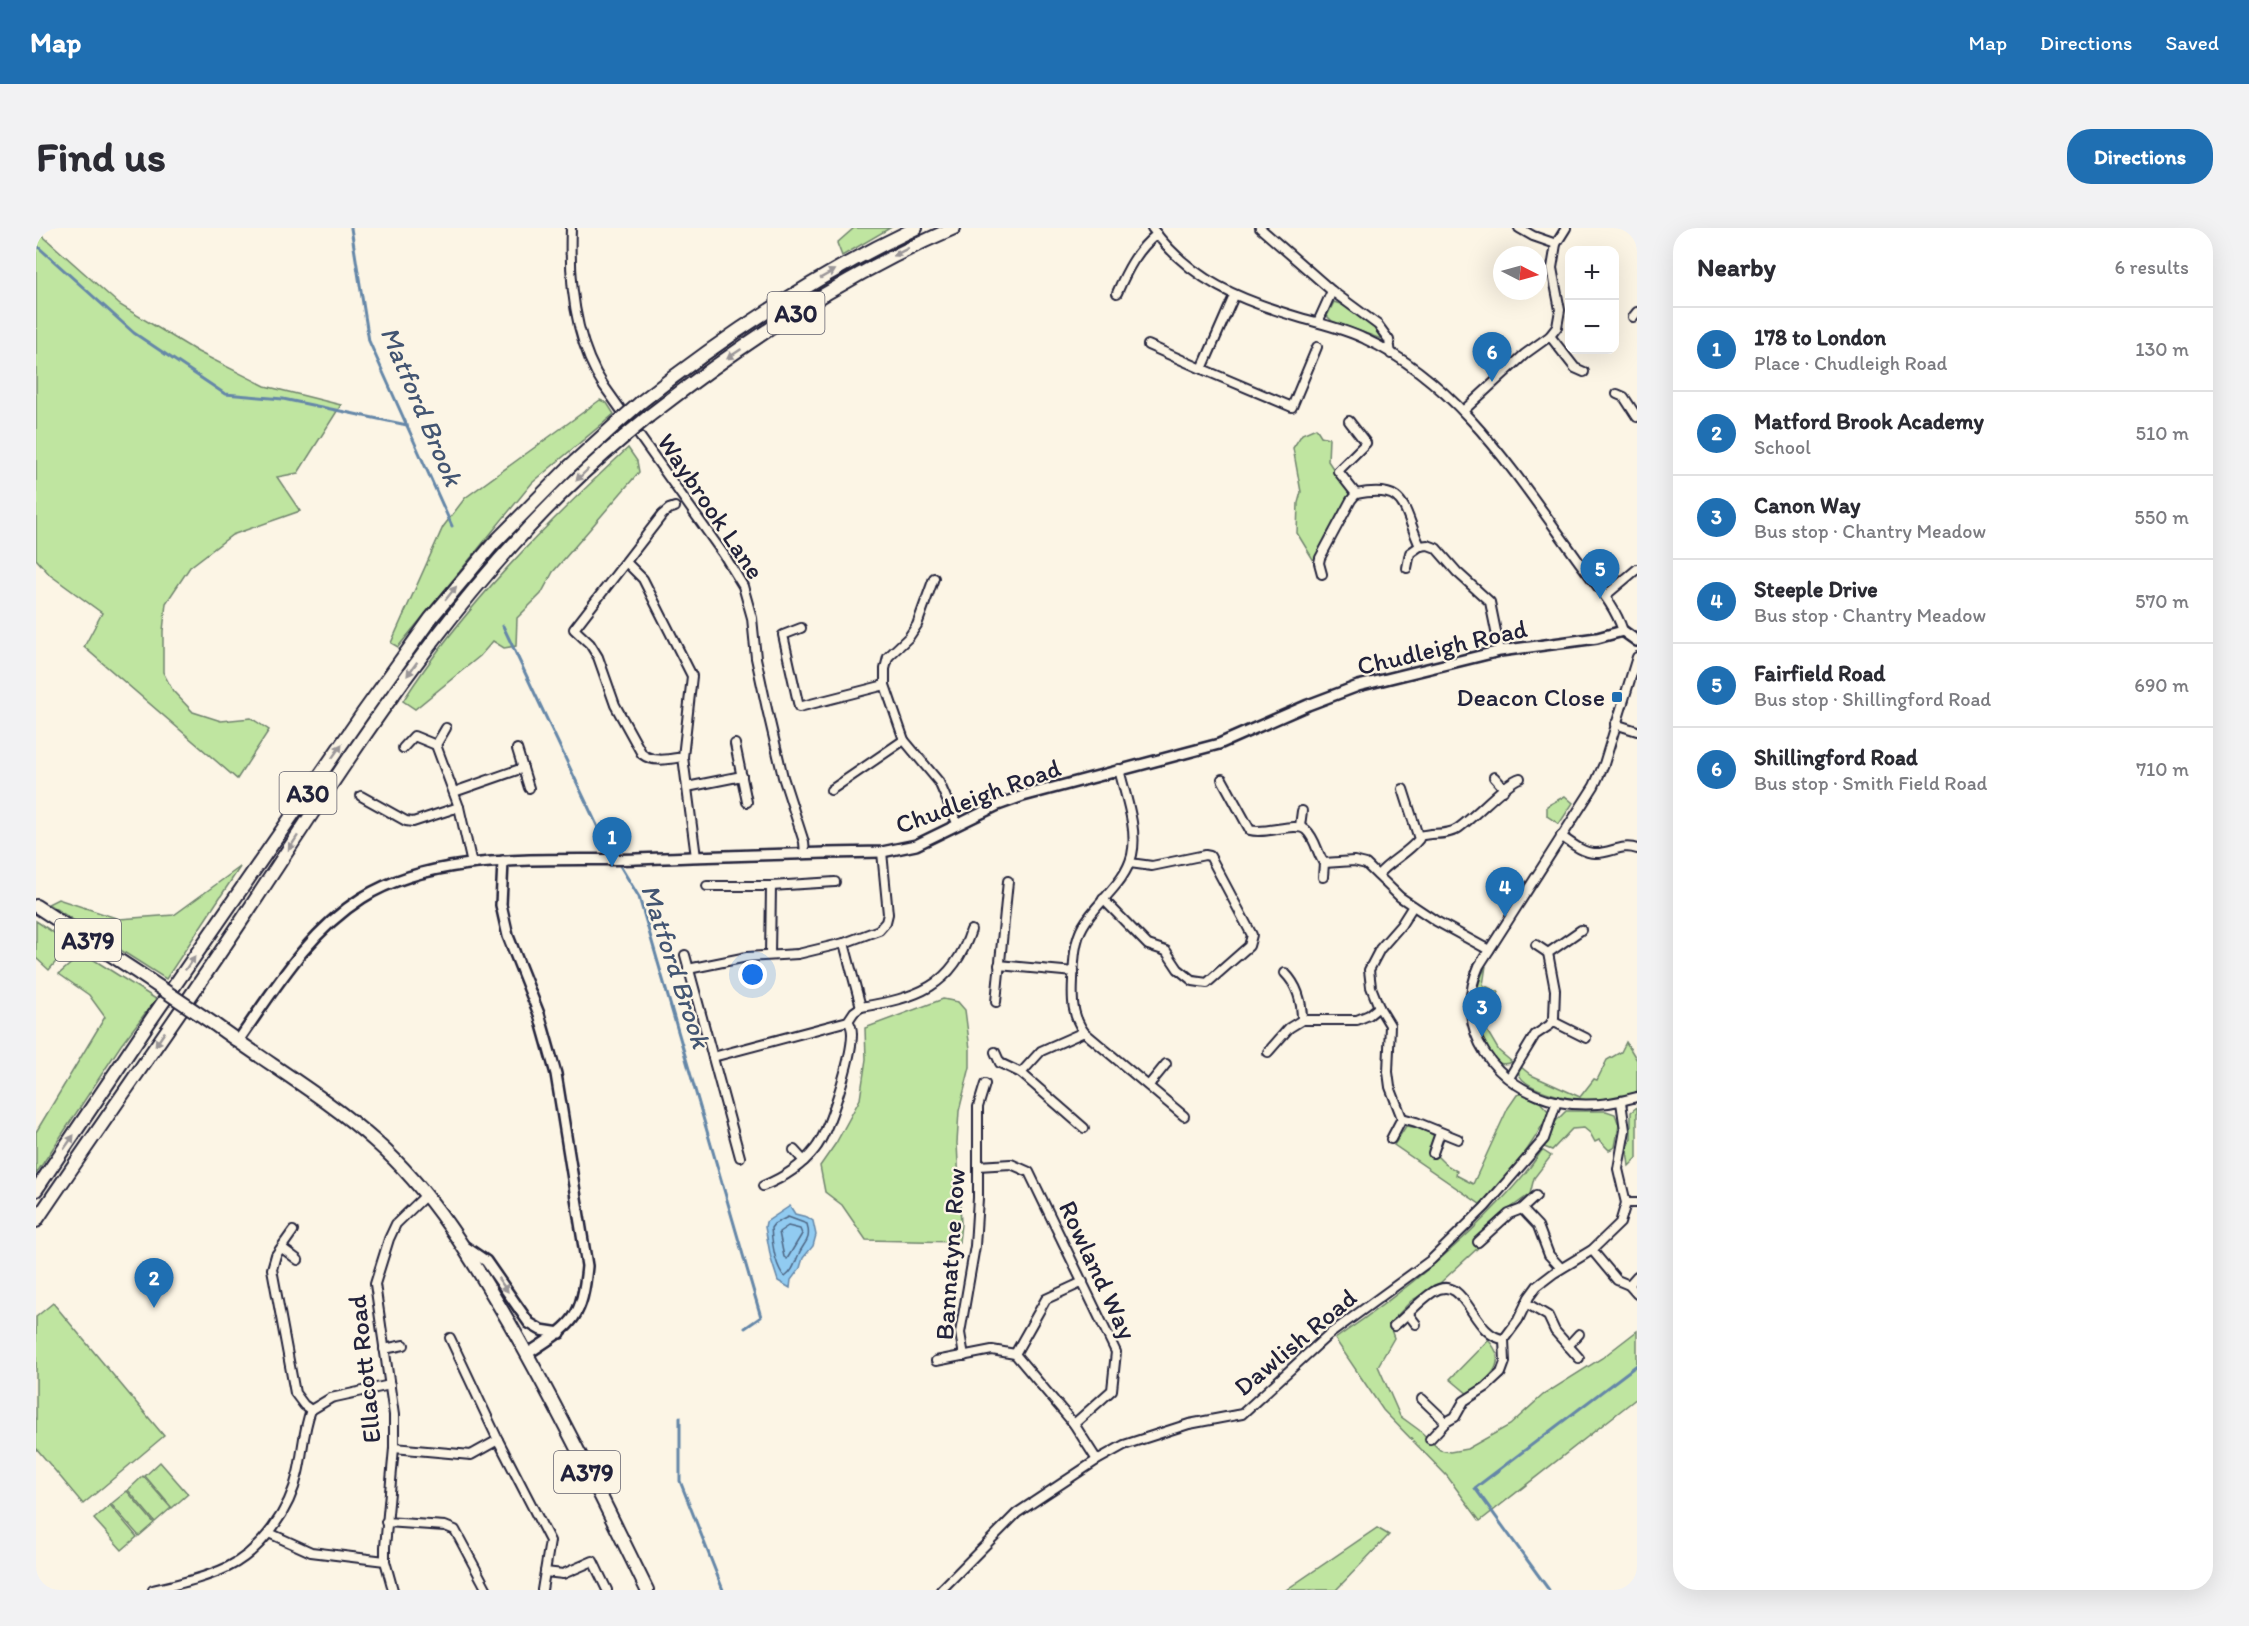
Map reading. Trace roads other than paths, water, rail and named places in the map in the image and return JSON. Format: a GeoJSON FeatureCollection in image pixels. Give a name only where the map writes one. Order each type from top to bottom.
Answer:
{"type":"FeatureCollection","features":[{"type":"Feature","properties":{"kind":"main road","name":"A30"},"geometry":{"type":"LineString","coordinates":[[36,1190],[363,712],[431,618],[493,544],[569,467],[616,424],[641,402],[732,333],[839,267],[916,228]]}},
{"type":"Feature","properties":{"kind":"main road","name":"A30"},"geometry":{"type":"LineString","coordinates":[[36,1221],[325,794],[430,645],[468,597],[539,517],[625,436],[699,377],[852,278],[919,243],[954,228]]}},
{"type":"Feature","properties":{"kind":"main road","name":"A379"},"geometry":{"type":"LineString","coordinates":[[36,906],[214,1024],[351,1121],[377,1142],[426,1195],[477,1267],[527,1354],[647,1590]]}},
{"type":"Feature","properties":{"kind":"street","name":"Waybrook Lane"},"geometry":{"type":"LineString","coordinates":[[571,228],[571,276],[581,335],[589,361],[604,386],[724,555],[743,586],[752,618],[756,658],[767,709],[783,777],[804,842],[805,854]]}},
{"type":"Feature","properties":{"kind":"street"},"geometry":{"type":"LineString","coordinates":[[1260,228],[1332,291],[1378,325],[1389,340],[1391,354]]}},
{"type":"Feature","properties":{"kind":"street"},"geometry":{"type":"LineString","coordinates":[[1519,228],[1556,244]]}},
{"type":"Feature","properties":{"kind":"street"},"geometry":{"type":"LineString","coordinates":[[1463,411],[1525,354],[1550,336],[1557,327],[1560,317],[1557,289],[1551,268],[1556,244],[1566,228]]}},
{"type":"Feature","properties":{"kind":"street"},"geometry":{"type":"LineString","coordinates":[[1117,293],[1128,267],[1155,231],[1203,279],[1234,296],[1366,339],[1418,369],[1463,411],[1522,483],[1615,609],[1623,631],[1637,641]]}},
{"type":"Feature","properties":{"kind":"street"},"geometry":{"type":"LineString","coordinates":[[1317,322],[1332,291]]}},
{"type":"Feature","properties":{"kind":"street"},"geometry":{"type":"LineString","coordinates":[[1202,369],[1234,296]]}},
{"type":"Feature","properties":{"kind":"street"},"geometry":{"type":"LineString","coordinates":[[1550,336],[1575,369],[1584,372]]}},
{"type":"Feature","properties":{"kind":"street"},"geometry":{"type":"LineString","coordinates":[[1148,345],[1292,407],[1317,347]]}},
{"type":"Feature","properties":{"kind":"street"},"geometry":{"type":"LineString","coordinates":[[1617,394],[1624,397],[1637,417]]}},
{"type":"Feature","properties":{"kind":"street"},"geometry":{"type":"LineString","coordinates":[[1349,421],[1366,443],[1338,471],[1356,494]]}},
{"type":"Feature","properties":{"kind":"street"},"geometry":{"type":"LineString","coordinates":[[1356,494],[1386,492],[1398,498],[1420,546]]}},
{"type":"Feature","properties":{"kind":"street"},"geometry":{"type":"LineString","coordinates":[[1322,574],[1320,558],[1356,494]]}},
{"type":"Feature","properties":{"kind":"street"},"geometry":{"type":"LineString","coordinates":[[675,507],[662,515],[574,629],[590,644],[598,657],[615,705],[642,754],[646,758],[662,760],[683,757]]}},
{"type":"Feature","properties":{"kind":"street"},"geometry":{"type":"LineString","coordinates":[[1407,568],[1410,554],[1420,546],[1428,545],[1436,548],[1457,572],[1490,602],[1500,651]]}},
{"type":"Feature","properties":{"kind":"street"},"geometry":{"type":"LineString","coordinates":[[627,563],[648,587],[692,676],[683,757],[696,857]]}},
{"type":"Feature","properties":{"kind":"street"},"geometry":{"type":"LineString","coordinates":[[1605,596],[1637,569]]}},
{"type":"Feature","properties":{"kind":"street"},"geometry":{"type":"LineString","coordinates":[[934,578],[918,625],[888,657],[885,685],[904,740],[939,782],[957,823]]}},
{"type":"Feature","properties":{"kind":"street"},"geometry":{"type":"LineString","coordinates":[[801,628],[783,635],[799,707],[885,685]]}},
{"type":"Feature","properties":{"kind":"street","name":"Chudleigh Road"},"geometry":{"type":"LineString","coordinates":[[238,1041],[302,952],[327,926],[369,894],[402,880],[436,870],[502,861],[882,852],[916,845],[957,823],[1015,799],[1119,769],[1219,744],[1358,686],[1500,651],[1597,638],[1623,631]]}},
{"type":"Feature","properties":{"kind":"street"},"geometry":{"type":"LineString","coordinates":[[1637,657],[1601,771],[1489,950],[1474,978],[1471,1011],[1476,1037],[1485,1055],[1509,1078],[1528,1090],[1557,1101],[1585,1104],[1621,1102],[1637,1098]]}},
{"type":"Feature","properties":{"kind":"street"},"geometry":{"type":"LineString","coordinates":[[1616,724],[1637,731]]}},
{"type":"Feature","properties":{"kind":"street"},"geometry":{"type":"LineString","coordinates":[[436,745],[446,728]]}},
{"type":"Feature","properties":{"kind":"street"},"geometry":{"type":"LineString","coordinates":[[403,748],[414,736],[436,745],[459,807],[472,864]]}},
{"type":"Feature","properties":{"kind":"street"},"geometry":{"type":"LineString","coordinates":[[831,790],[904,740]]}},
{"type":"Feature","properties":{"kind":"street"},"geometry":{"type":"LineString","coordinates":[[735,744],[747,802]]}},
{"type":"Feature","properties":{"kind":"street"},"geometry":{"type":"LineString","coordinates":[[517,749],[529,788]]}},
{"type":"Feature","properties":{"kind":"street"},"geometry":{"type":"LineString","coordinates":[[454,792],[523,768]]}},
{"type":"Feature","properties":{"kind":"street"},"geometry":{"type":"LineString","coordinates":[[1119,769],[1133,836],[1133,854],[1124,875],[1083,926],[1078,938],[1072,1004],[1084,1032],[1184,1116]]}},
{"type":"Feature","properties":{"kind":"street"},"geometry":{"type":"LineString","coordinates":[[687,787],[742,776]]}},
{"type":"Feature","properties":{"kind":"street"},"geometry":{"type":"LineString","coordinates":[[1494,777],[1502,786],[1503,791]]}},
{"type":"Feature","properties":{"kind":"street"},"geometry":{"type":"LineString","coordinates":[[1378,875],[1390,862],[1411,849],[1420,836],[1456,830],[1512,781],[1520,778]]}},
{"type":"Feature","properties":{"kind":"street"},"geometry":{"type":"LineString","coordinates":[[1222,779],[1250,830],[1262,832],[1300,826],[1306,830],[1313,838],[1324,864],[1323,877]]}},
{"type":"Feature","properties":{"kind":"street"},"geometry":{"type":"LineString","coordinates":[[1403,789],[1420,836]]}},
{"type":"Feature","properties":{"kind":"street"},"geometry":{"type":"LineString","coordinates":[[361,796],[406,821],[414,822],[459,807]]}},
{"type":"Feature","properties":{"kind":"street"},"geometry":{"type":"LineString","coordinates":[[1300,826],[1302,811]]}},
{"type":"Feature","properties":{"kind":"street"},"geometry":{"type":"LineString","coordinates":[[1561,836],[1588,852],[1597,854],[1627,846],[1637,849]]}},
{"type":"Feature","properties":{"kind":"street"},"geometry":{"type":"LineString","coordinates":[[688,969],[747,957],[798,954],[844,943],[879,930],[885,922],[888,899],[882,852]]}},
{"type":"Feature","properties":{"kind":"street"},"geometry":{"type":"LineString","coordinates":[[1103,899],[1148,945],[1166,951],[1178,969],[1193,981],[1207,983],[1249,946],[1252,935],[1210,856],[1205,855],[1152,866],[1130,863]]}},
{"type":"Feature","properties":{"kind":"street"},"geometry":{"type":"LineString","coordinates":[[502,861],[501,905],[507,936],[539,1014],[556,1074],[588,1266],[581,1302],[576,1314],[560,1333],[527,1354]]}},
{"type":"Feature","properties":{"kind":"street"},"geometry":{"type":"LineString","coordinates":[[1324,864],[1359,861],[1366,864],[1400,897],[1489,950]]}},
{"type":"Feature","properties":{"kind":"street"},"geometry":{"type":"LineString","coordinates":[[996,1002],[1008,881]]}},
{"type":"Feature","properties":{"kind":"street"},"geometry":{"type":"LineString","coordinates":[[707,886],[771,886],[835,882]]}},
{"type":"Feature","properties":{"kind":"street"},"geometry":{"type":"LineString","coordinates":[[770,955],[771,886]]}},
{"type":"Feature","properties":{"kind":"street"},"geometry":{"type":"LineString","coordinates":[[1391,1139],[1402,1119],[1390,1087],[1388,1072],[1390,1025],[1379,1007],[1370,982],[1370,966],[1413,906]]}},
{"type":"Feature","properties":{"kind":"street"},"geometry":{"type":"LineString","coordinates":[[713,1057],[848,1021],[861,1007],[903,998],[929,988],[948,974],[956,963],[965,950],[971,930]]}},
{"type":"Feature","properties":{"kind":"street"},"geometry":{"type":"LineString","coordinates":[[1548,953],[1581,930]]}},
{"type":"Feature","properties":{"kind":"street"},"geometry":{"type":"LineString","coordinates":[[844,943],[861,1007]]}},
{"type":"Feature","properties":{"kind":"street"},"geometry":{"type":"LineString","coordinates":[[1509,1078],[1535,1035],[1546,1028],[1555,1014],[1555,990],[1548,953],[1536,945]]}},
{"type":"Feature","properties":{"kind":"street"},"geometry":{"type":"LineString","coordinates":[[685,955],[740,1157]]}},
{"type":"Feature","properties":{"kind":"street"},"geometry":{"type":"LineString","coordinates":[[999,964],[1074,972]]}},
{"type":"Feature","properties":{"kind":"street"},"geometry":{"type":"LineString","coordinates":[[1285,973],[1292,979],[1298,992],[1302,1020]]}},
{"type":"Feature","properties":{"kind":"street"},"geometry":{"type":"LineString","coordinates":[[1268,1052],[1289,1028],[1302,1020],[1357,1020],[1370,1015],[1379,1007]]}},
{"type":"Feature","properties":{"kind":"street"},"geometry":{"type":"LineString","coordinates":[[762,1186],[778,1180],[804,1161],[817,1147],[833,1112],[852,1037],[848,1021]]}},
{"type":"Feature","properties":{"kind":"street"},"geometry":{"type":"LineString","coordinates":[[1552,1021],[1586,1038]]}},
{"type":"Feature","properties":{"kind":"street"},"geometry":{"type":"LineString","coordinates":[[1021,1073],[1041,1051],[1084,1032]]}},
{"type":"Feature","properties":{"kind":"street"},"geometry":{"type":"LineString","coordinates":[[995,1052],[1000,1063],[1021,1073],[1084,1128]]}},
{"type":"Feature","properties":{"kind":"street"},"geometry":{"type":"LineString","coordinates":[[1149,1085],[1166,1064]]}},
{"type":"Feature","properties":{"kind":"street","name":"Bannatyne Row"},"geometry":{"type":"LineString","coordinates":[[964,1356],[960,1332],[975,1246],[978,1198],[978,1107],[985,1084]]}},
{"type":"Feature","properties":{"kind":"street","name":"Dawlish Road"},"geometry":{"type":"LineString","coordinates":[[941,1590],[1017,1513],[1097,1460],[1124,1445],[1189,1424],[1242,1414],[1327,1336],[1431,1260],[1485,1207],[1544,1139],[1557,1101]]}},
{"type":"Feature","properties":{"kind":"street"},"geometry":{"type":"LineString","coordinates":[[1430,1439],[1455,1416],[1467,1398],[1486,1387],[1501,1373],[1505,1362],[1504,1339],[1518,1320],[1537,1286],[1561,1268],[1592,1250],[1620,1223],[1626,1203],[1618,1168],[1625,1130],[1621,1102]]}},
{"type":"Feature","properties":{"kind":"street"},"geometry":{"type":"LineString","coordinates":[[1402,1119],[1416,1122],[1458,1139]]}},
{"type":"Feature","properties":{"kind":"street"},"geometry":{"type":"LineString","coordinates":[[1433,1153],[1440,1133]]}},
{"type":"Feature","properties":{"kind":"street"},"geometry":{"type":"LineString","coordinates":[[794,1150],[804,1161]]}},
{"type":"Feature","properties":{"kind":"street","name":"Rowland Way"},"geometry":{"type":"LineString","coordinates":[[978,1167],[1011,1164],[1029,1172],[1116,1352],[1112,1390],[1074,1424]]}},
{"type":"Feature","properties":{"kind":"street","name":"Ellacott Road"},"geometry":{"type":"LineString","coordinates":[[393,1590],[385,1561],[386,1522],[394,1448],[394,1415],[375,1284],[396,1224],[426,1195]]}},
{"type":"Feature","properties":{"kind":"street"},"geometry":{"type":"LineString","coordinates":[[1478,1242],[1509,1214],[1522,1209],[1536,1196]]}},
{"type":"Feature","properties":{"kind":"street"},"geometry":{"type":"LineString","coordinates":[[1626,1203],[1637,1203]]}},
{"type":"Feature","properties":{"kind":"street"},"geometry":{"type":"LineString","coordinates":[[1522,1209],[1538,1226],[1549,1255],[1561,1268]]}},
{"type":"Feature","properties":{"kind":"street"},"geometry":{"type":"LineString","coordinates":[[293,1232],[276,1255],[272,1269],[295,1394],[311,1410]]}},
{"type":"Feature","properties":{"kind":"street"},"geometry":{"type":"LineString","coordinates":[[462,1245],[486,1261],[529,1323],[541,1330],[560,1333]]}},
{"type":"Feature","properties":{"kind":"street"},"geometry":{"type":"LineString","coordinates":[[282,1248],[298,1260]]}},
{"type":"Feature","properties":{"kind":"street"},"geometry":{"type":"LineString","coordinates":[[1592,1250],[1617,1280],[1629,1285],[1637,1293]]}},
{"type":"Feature","properties":{"kind":"street"},"geometry":{"type":"LineString","coordinates":[[1629,1285],[1637,1276]]}},
{"type":"Feature","properties":{"kind":"street"},"geometry":{"type":"LineString","coordinates":[[1015,1354],[1046,1299],[1083,1282]]}},
{"type":"Feature","properties":{"kind":"street"},"geometry":{"type":"LineString","coordinates":[[1394,1326],[1435,1290],[1441,1288],[1453,1290],[1466,1301],[1485,1331],[1504,1339]]}},
{"type":"Feature","properties":{"kind":"street"},"geometry":{"type":"LineString","coordinates":[[1526,1303],[1548,1316],[1555,1331],[1579,1358]]}},
{"type":"Feature","properties":{"kind":"street"},"geometry":{"type":"LineString","coordinates":[[1409,1315],[1416,1324]]}},
{"type":"Feature","properties":{"kind":"street"},"geometry":{"type":"LineString","coordinates":[[1568,1346],[1579,1334]]}},
{"type":"Feature","properties":{"kind":"street"},"geometry":{"type":"LineString","coordinates":[[450,1338],[498,1440],[550,1541],[542,1590]]}},
{"type":"Feature","properties":{"kind":"street"},"geometry":{"type":"LineString","coordinates":[[384,1349],[404,1346]]}},
{"type":"Feature","properties":{"kind":"street"},"geometry":{"type":"LineString","coordinates":[[936,1362],[992,1350],[1015,1354],[1074,1424],[1097,1460]]}},
{"type":"Feature","properties":{"kind":"street"},"geometry":{"type":"LineString","coordinates":[[153,1590],[200,1577],[229,1566],[245,1556],[269,1533],[291,1494],[298,1473],[302,1440],[311,1410],[331,1398],[390,1385]]}},
{"type":"Feature","properties":{"kind":"street"},"geometry":{"type":"LineString","coordinates":[[1422,1399],[1446,1422]]}},
{"type":"Feature","properties":{"kind":"street"},"geometry":{"type":"LineString","coordinates":[[394,1448],[471,1455],[498,1440]]}},
{"type":"Feature","properties":{"kind":"street"},"geometry":{"type":"LineString","coordinates":[[386,1522],[445,1526],[455,1530],[487,1590]]}},
{"type":"Feature","properties":{"kind":"street"},"geometry":{"type":"LineString","coordinates":[[269,1533],[311,1552],[385,1561]]}},
{"type":"Feature","properties":{"kind":"street"},"geometry":{"type":"LineString","coordinates":[[545,1572],[563,1574],[593,1561],[607,1590]]}},
{"type":"Feature","properties":{"kind":"water"},"geometry":{"type":"Polygon","coordinates":[[[790,1206],[795,1214],[813,1221],[816,1235],[813,1246],[803,1258],[800,1268],[791,1280],[790,1288],[778,1281],[765,1227],[766,1222],[790,1206]]]}},
{"type":"Feature","properties":{"kind":"waterway","name":"Matford Brook"},"geometry":{"type":"LineString","coordinates":[[351,228],[369,341],[452,526]]}},
{"type":"Feature","properties":{"kind":"waterway"},"geometry":{"type":"LineString","coordinates":[[36,245],[134,333],[225,394],[283,399],[407,425]]}},
{"type":"Feature","properties":{"kind":"waterway","name":"Matford Brook"},"geometry":{"type":"LineString","coordinates":[[503,626],[602,836],[639,897],[761,1317],[745,1328]]}},
{"type":"Feature","properties":{"kind":"waterway"},"geometry":{"type":"LineString","coordinates":[[1549,1590],[1475,1488],[1637,1365]]}},
{"type":"Feature","properties":{"kind":"waterway","name":"Matford Brook"},"geometry":{"type":"LineString","coordinates":[[680,1417],[680,1481],[723,1590]]}},
{"type":"Feature","properties":{"kind":"place","name":"Shillingford Road"},"geometry":{"type":"Point","coordinates":[1492,382]}},
{"type":"Feature","properties":{"kind":"place","name":"Fairfield Road"},"geometry":{"type":"Point","coordinates":[1600,599]}},
{"type":"Feature","properties":{"kind":"place","name":"Deacon Close"},"geometry":{"type":"Point","coordinates":[1617,697]}},
{"type":"Feature","properties":{"kind":"place","name":"178 to London"},"geometry":{"type":"Point","coordinates":[612,867]}},
{"type":"Feature","properties":{"kind":"place","name":"Steeple Drive"},"geometry":{"type":"Point","coordinates":[1505,917]}},
{"type":"Feature","properties":{"kind":"place","name":"Canon Way"},"geometry":{"type":"Point","coordinates":[1482,1037]}},
{"type":"Feature","properties":{"kind":"place","name":"Matford Brook Academy"},"geometry":{"type":"Point","coordinates":[154,1308]}}]}
